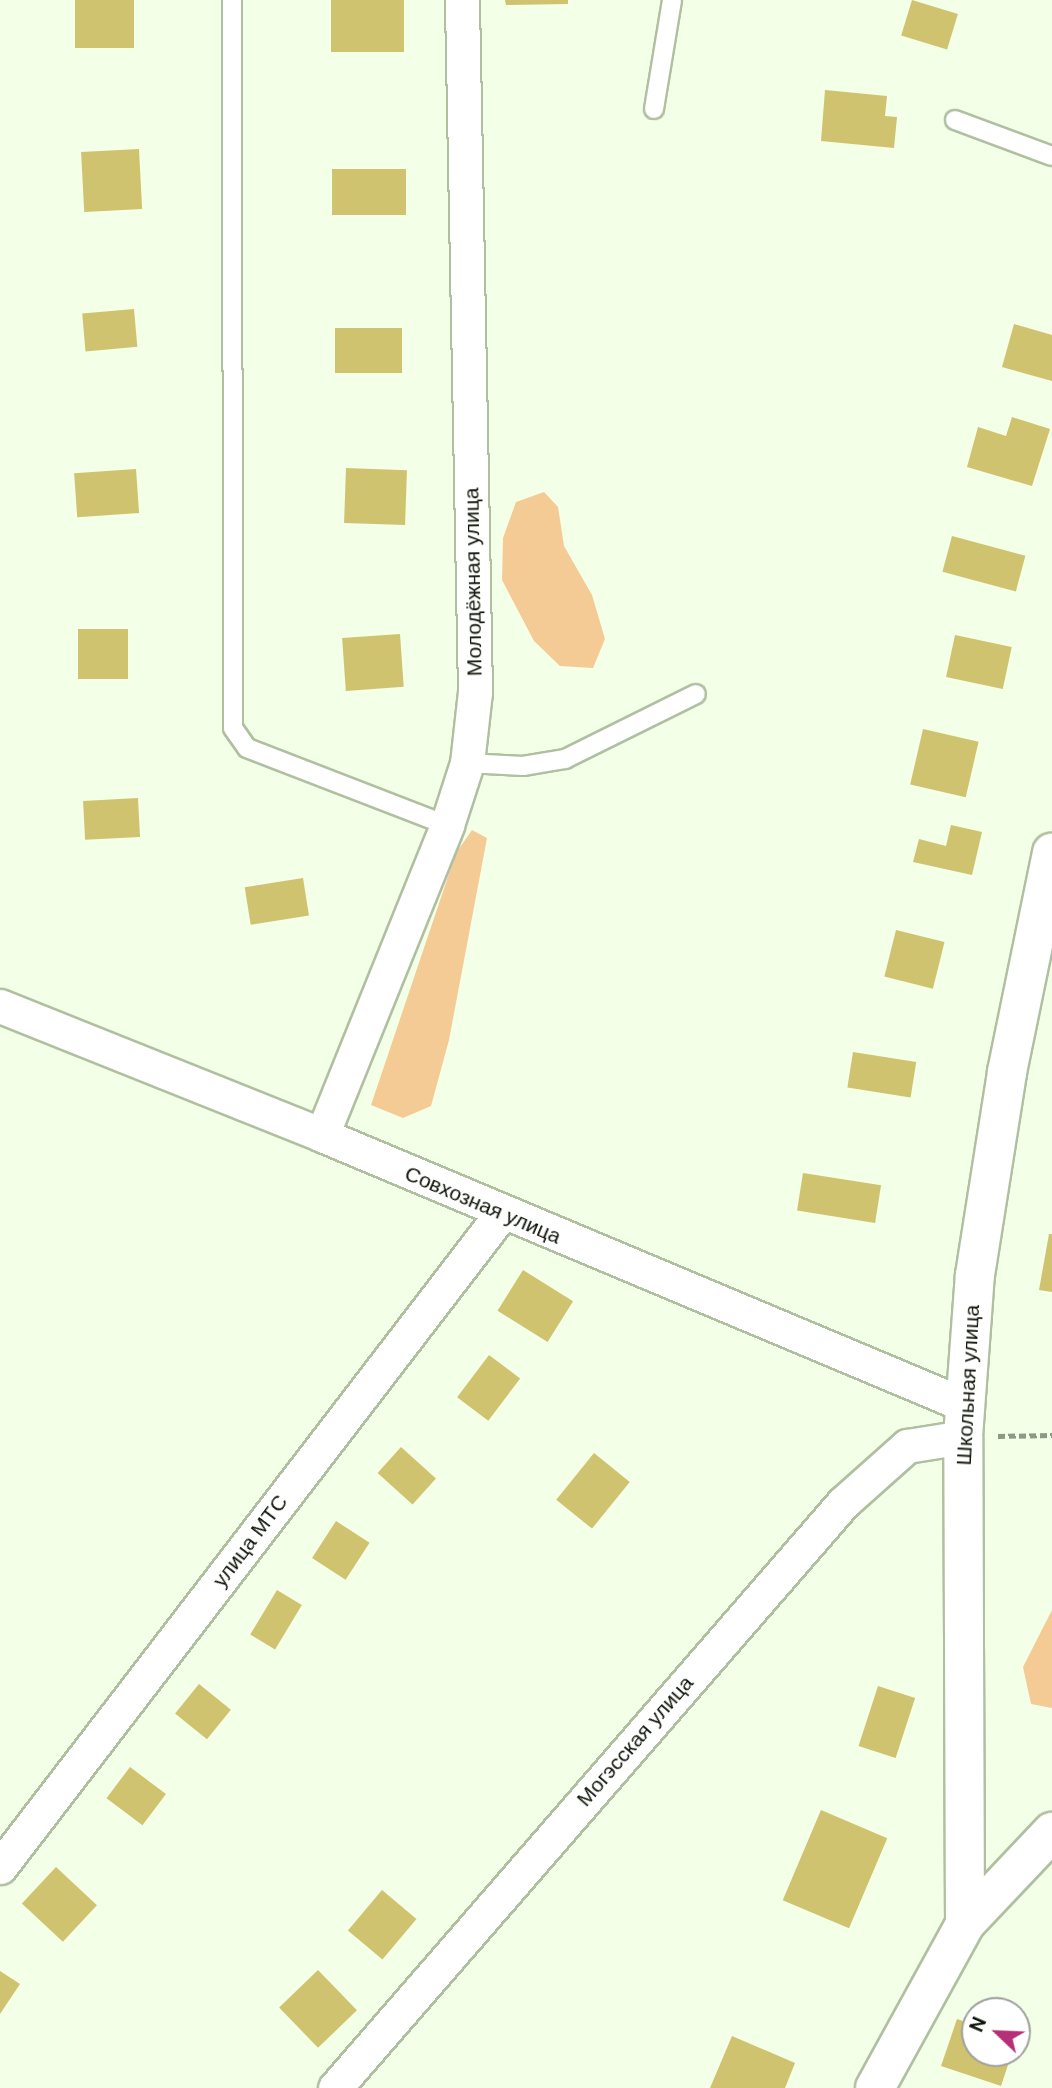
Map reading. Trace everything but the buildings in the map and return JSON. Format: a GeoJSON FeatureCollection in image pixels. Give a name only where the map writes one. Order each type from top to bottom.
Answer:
{"type":"FeatureCollection","features":[{"type":"Feature","properties":{"kind":"street","name":"Молодёжная улица"},"geometry":{"type":"LineString","coordinates":[[322,1135],[447,825],[467,763],[475,692],[462,0]]}},
{"type":"Feature","properties":{"kind":"street","name":"Школьная улица"},"geometry":{"type":"LineString","coordinates":[[965,1924],[964,1421],[977,1261],[1007,1072],[1052,853]]}},
{"type":"Feature","properties":{"kind":"street","name":"Совхозная улица"},"geometry":{"type":"LineString","coordinates":[[0,1006],[322,1135],[964,1421]]}},
{"type":"Feature","properties":{"kind":"street","name":"улица МТС"},"geometry":{"type":"LineString","coordinates":[[0,1867],[501,1214]]}},
{"type":"Feature","properties":{"kind":"street","name":"Могэсская улица"},"geometry":{"type":"LineString","coordinates":[[335,2088],[843,1503],[907,1446],[964,1421]]}},
{"type":"Feature","properties":{"kind":"street"},"geometry":{"type":"LineString","coordinates":[[875,2088],[965,1924],[1052,1832]]}},
{"type":"Feature","properties":{"kind":"lane"},"geometry":{"type":"LineString","coordinates":[[232,0],[233,728],[247,748],[447,825]]}},
{"type":"Feature","properties":{"kind":"lane"},"geometry":{"type":"LineString","coordinates":[[653,109],[672,0]]}},
{"type":"Feature","properties":{"kind":"lane"},"geometry":{"type":"LineString","coordinates":[[955,120],[1052,156]]}},
{"type":"Feature","properties":{"kind":"lane"},"geometry":{"type":"LineString","coordinates":[[467,763],[523,766],[565,759],[696,694]]}},
{"type":"Feature","properties":{"kind":"path"},"geometry":{"type":"LineString","coordinates":[[964,1421],[1052,1436]]}},
{"type":"Feature","properties":{"kind":"shaded area"},"geometry":{"type":"Polygon","coordinates":[[[544,492],[558,507],[564,546],[592,595],[605,639],[593,668],[560,666],[534,641],[502,580],[503,538],[516,502],[544,492]]]}},
{"type":"Feature","properties":{"kind":"shaded area"},"geometry":{"type":"Polygon","coordinates":[[[472,830],[487,838],[449,1040],[431,1106],[403,1118],[371,1105],[456,853],[472,830]]]}},
{"type":"Feature","properties":{"kind":"shaded area"},"geometry":{"type":"Polygon","coordinates":[[[1052,1610],[1052,1708],[1031,1704],[1023,1667],[1052,1610]]]}}]}
